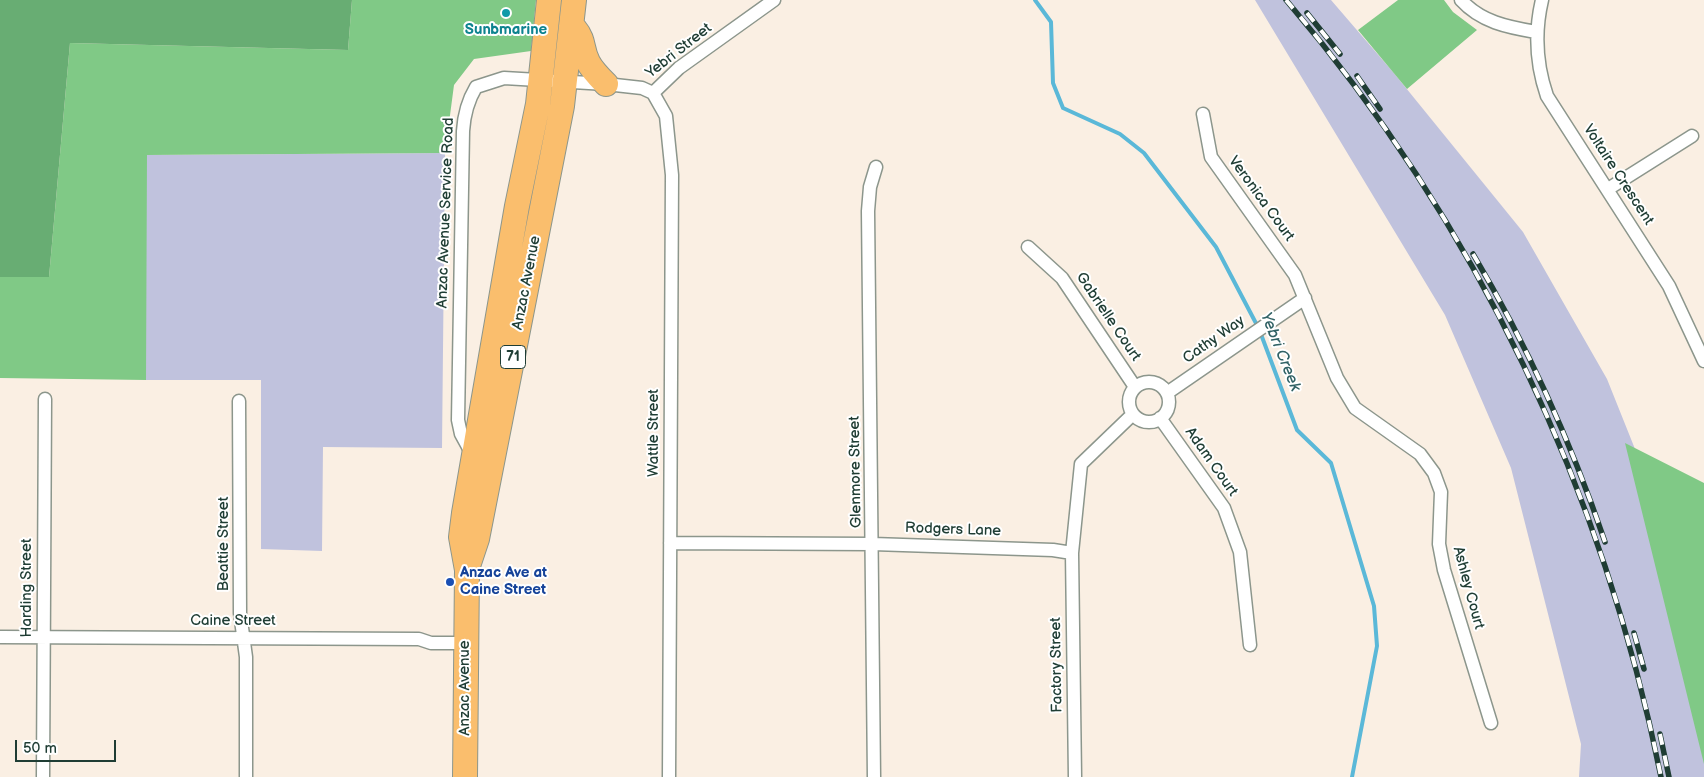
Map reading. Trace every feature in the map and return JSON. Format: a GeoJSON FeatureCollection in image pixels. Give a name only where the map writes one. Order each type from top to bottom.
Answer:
{"type":"FeatureCollection","features":[{"type":"Feature","properties":{"kind":"highway","name":"Anzac Avenue"},"geometry":{"type":"LineString","coordinates":[[465,777],[466,570],[461,537],[541,80],[549,0]]}},
{"type":"Feature","properties":{"kind":"highway","name":"Anzac Avenue"},"geometry":{"type":"LineString","coordinates":[[466,570],[478,539],[565,83],[573,26],[574,0]]}},
{"type":"Feature","properties":{"kind":"highway"},"geometry":{"type":"LineString","coordinates":[[573,26],[583,38],[584,52],[588,64],[606,84]]}},
{"type":"Feature","properties":{"kind":"street","name":"Yebri Street"},"geometry":{"type":"LineString","coordinates":[[565,83],[606,84],[642,88],[653,92],[679,68],[774,0]]}},
{"type":"Feature","properties":{"kind":"street"},"geometry":{"type":"LineString","coordinates":[[1461,0],[1490,22],[1536,32]]}},
{"type":"Feature","properties":{"kind":"street","name":"Voltaire Crescent"},"geometry":{"type":"LineString","coordinates":[[1542,0],[1536,32],[1540,75],[1547,96],[1669,286],[1704,360]]}},
{"type":"Feature","properties":{"kind":"street","name":"Anzac Avenue Service Road"},"geometry":{"type":"LineString","coordinates":[[474,458],[461,434],[458,420],[465,319],[463,131],[469,99],[476,87],[504,78],[541,80]]}},
{"type":"Feature","properties":{"kind":"street"},"geometry":{"type":"LineString","coordinates":[[541,80],[565,83]]}},
{"type":"Feature","properties":{"kind":"street","name":"Wattle Street"},"geometry":{"type":"LineString","coordinates":[[653,92],[666,116],[672,176],[669,777]]}},
{"type":"Feature","properties":{"kind":"street","name":"Veronica Court"},"geometry":{"type":"LineString","coordinates":[[1203,114],[1211,157],[1295,275],[1305,298]]}},
{"type":"Feature","properties":{"kind":"street"},"geometry":{"type":"LineString","coordinates":[[1608,189],[1692,136]]}},
{"type":"Feature","properties":{"kind":"street","name":"Glenmore Street"},"geometry":{"type":"LineString","coordinates":[[874,777],[874,544],[868,211],[870,187],[876,167]]}},
{"type":"Feature","properties":{"kind":"street","name":"Gabrielle Court"},"geometry":{"type":"LineString","coordinates":[[1028,247],[1062,278],[1135,387]]}},
{"type":"Feature","properties":{"kind":"street","name":"Cathy Way"},"geometry":{"type":"LineString","coordinates":[[1167,393],[1305,298]]}},
{"type":"Feature","properties":{"kind":"street","name":"Ashley Court"},"geometry":{"type":"LineString","coordinates":[[1305,298],[1337,378],[1355,408],[1420,454],[1434,473],[1440,492],[1440,544],[1444,570],[1491,723]]}},
{"type":"Feature","properties":{"kind":"street"},"geometry":{"type":"LineString","coordinates":[[1146,382],[1153,382],[1163,388],[1167,393],[1167,410],[1160,418],[1148,422],[1133,414],[1128,402],[1135,387],[1146,382]]}},
{"type":"Feature","properties":{"kind":"street","name":"Harding Street"},"geometry":{"type":"LineString","coordinates":[[43,777],[45,399]]}},
{"type":"Feature","properties":{"kind":"street","name":"Beattie Street"},"geometry":{"type":"LineString","coordinates":[[239,401],[240,613],[246,658],[246,777]]}},
{"type":"Feature","properties":{"kind":"street"},"geometry":{"type":"LineString","coordinates":[[1072,553],[1081,464],[1133,414]]}},
{"type":"Feature","properties":{"kind":"street","name":"Adam Court"},"geometry":{"type":"LineString","coordinates":[[1160,418],[1224,508],[1240,552],[1250,645]]}},
{"type":"Feature","properties":{"kind":"street","name":"Rodgers Lane"},"geometry":{"type":"LineString","coordinates":[[670,543],[874,544],[1053,550],[1072,553]]}},
{"type":"Feature","properties":{"kind":"street","name":"Factory Street"},"geometry":{"type":"LineString","coordinates":[[1072,553],[1075,777]]}},
{"type":"Feature","properties":{"kind":"street","name":"Caine Street"},"geometry":{"type":"LineString","coordinates":[[0,636],[418,639],[431,643],[465,643]]}},
{"type":"Feature","properties":{"kind":"shaded area"},"geometry":{"type":"Polygon","coordinates":[[[1255,0],[1331,0],[1393,72],[1523,232],[1607,379],[1639,459],[1704,721],[1704,777],[1579,777],[1581,744],[1511,468],[1445,315],[1255,0]]]}},
{"type":"Feature","properties":{"kind":"shaded area"},"geometry":{"type":"Polygon","coordinates":[[[445,153],[442,448],[323,447],[322,551],[261,549],[261,380],[146,380],[146,155],[445,153]]]}},
{"type":"Feature","properties":{"kind":"green space"},"geometry":{"type":"Polygon","coordinates":[[[0,0],[352,0],[348,50],[70,43],[49,277],[0,277],[0,0]]]}},
{"type":"Feature","properties":{"kind":"green space"},"geometry":{"type":"Polygon","coordinates":[[[352,0],[536,0],[531,51],[474,59],[454,85],[445,153],[147,155],[146,380],[0,378],[0,277],[49,277],[70,43],[348,50],[352,0]]]}},
{"type":"Feature","properties":{"kind":"green space"},"geometry":{"type":"Polygon","coordinates":[[[1398,0],[1444,0],[1453,12],[1477,30],[1407,89],[1358,30],[1398,0]]]}},
{"type":"Feature","properties":{"kind":"green space"},"geometry":{"type":"Polygon","coordinates":[[[1625,443],[1704,483],[1704,764],[1625,443]]]}},
{"type":"Feature","properties":{"kind":"waterway","name":"Yebri Creek"},"geometry":{"type":"LineString","coordinates":[[1035,0],[1051,22],[1053,83],[1063,108],[1120,134],[1144,153],[1216,247],[1259,329],[1297,430],[1331,463],[1374,606],[1377,646],[1352,777]]}},
{"type":"Feature","properties":{"kind":"railway"},"geometry":{"type":"LineString","coordinates":[[1286,0],[1354,85],[1417,175],[1473,268],[1523,365],[1567,464],[1605,567],[1636,671],[1661,777]]}},
{"type":"Feature","properties":{"kind":"railway"},"geometry":{"type":"LineString","coordinates":[[1307,13],[1340,54]]}},
{"type":"Feature","properties":{"kind":"railway"},"geometry":{"type":"LineString","coordinates":[[1357,76],[1380,109]]}},
{"type":"Feature","properties":{"kind":"railway"},"geometry":{"type":"LineString","coordinates":[[1473,254],[1530,359],[1563,431],[1605,542]]}},
{"type":"Feature","properties":{"kind":"railway"},"geometry":{"type":"LineString","coordinates":[[1634,633],[1644,669]]}},
{"type":"Feature","properties":{"kind":"railway"},"geometry":{"type":"LineString","coordinates":[[1660,734],[1669,777]]}},
{"type":"Feature","properties":{"kind":"place","name":"Sunbmarine"},"geometry":{"type":"Point","coordinates":[506,13]}},
{"type":"Feature","properties":{"kind":"place","name":"Anzac Ave at Caine Street"},"geometry":{"type":"Point","coordinates":[450,582]}}]}
